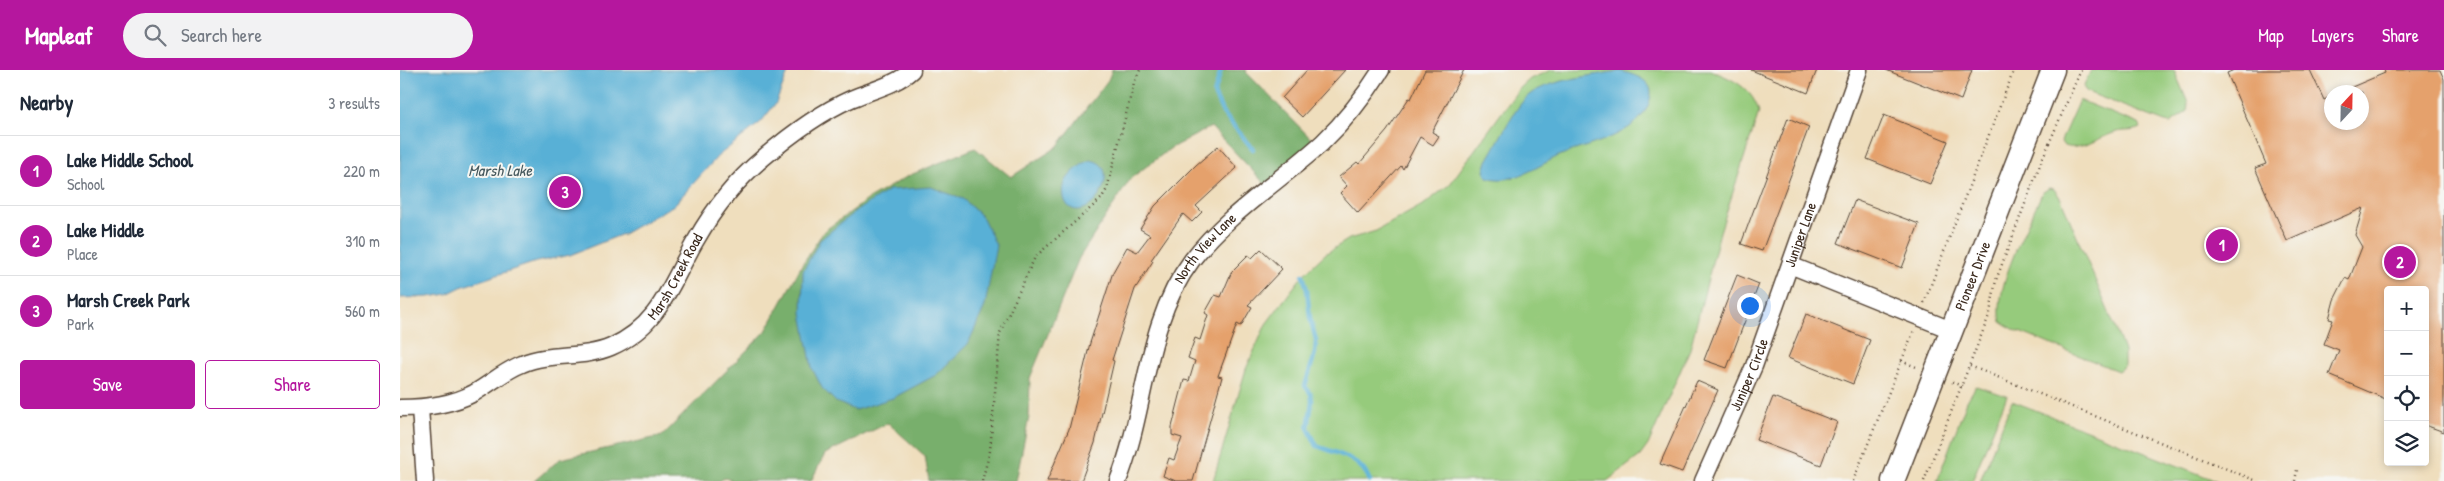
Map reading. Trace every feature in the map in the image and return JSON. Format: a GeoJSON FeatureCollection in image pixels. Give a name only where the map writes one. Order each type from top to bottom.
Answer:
{"type":"FeatureCollection","features":[{"type":"Feature","properties":{"kind":"street","name":"Marsh Creek Road"},"geometry":{"type":"LineString","coordinates":[[400,408],[420,408],[449,403],[474,393],[502,374],[540,357],[593,352],[610,347],[627,338],[646,324],[662,306],[705,226],[738,183],[762,159],[822,114],[898,80],[912,70]]}},
{"type":"Feature","properties":{"kind":"street","name":"North View Lane"},"geometry":{"type":"LineString","coordinates":[[1118,481],[1133,438],[1161,320],[1172,293],[1192,260],[1228,222],[1322,143],[1348,116],[1382,70]]}},
{"type":"Feature","properties":{"kind":"street","name":"Juniper Lane"},"geometry":{"type":"LineString","coordinates":[[1859,70],[1790,266],[1951,330]]}},
{"type":"Feature","properties":{"kind":"street","name":"Pioneer Drive"},"geometry":{"type":"LineString","coordinates":[[1893,481],[2053,70]]}},
{"type":"Feature","properties":{"kind":"street","name":"Juniper Circle"},"geometry":{"type":"LineString","coordinates":[[1703,481],[1738,406],[1790,266]]}},
{"type":"Feature","properties":{"kind":"street"},"geometry":{"type":"LineString","coordinates":[[420,408],[425,481]]}},
{"type":"Feature","properties":{"kind":"path"},"geometry":{"type":"LineString","coordinates":[[982,481],[990,451],[1000,332],[1035,257],[1101,199],[1107,189],[1134,83],[1140,70]]}},
{"type":"Feature","properties":{"kind":"path"},"geometry":{"type":"LineString","coordinates":[[1926,299],[2014,70]]}},
{"type":"Feature","properties":{"kind":"path"},"geometry":{"type":"LineString","coordinates":[[1924,481],[1990,313],[1996,280],[2041,162],[2081,70]]}},
{"type":"Feature","properties":{"kind":"path"},"geometry":{"type":"LineString","coordinates":[[1853,481],[1914,331]]}},
{"type":"Feature","properties":{"kind":"path"},"geometry":{"type":"LineString","coordinates":[[1970,366],[2257,481]]}},
{"type":"Feature","properties":{"kind":"path"},"geometry":{"type":"LineString","coordinates":[[2295,481],[2297,470]]}},
{"type":"Feature","properties":{"kind":"green space"},"geometry":{"type":"Polygon","coordinates":[[[1112,70],[1247,70],[1246,72],[1318,146],[1268,187],[1211,127],[1171,148],[1131,178],[1079,258],[1030,378],[1029,417],[1016,481],[929,481],[925,456],[888,423],[825,454],[811,481],[734,481],[725,478],[719,481],[534,481],[560,459],[662,436],[766,331],[803,263],[824,231],[870,198],[908,176],[975,148],[1011,177],[1057,147],[1108,80],[1112,70]]]}},
{"type":"Feature","properties":{"kind":"green space"},"geometry":{"type":"Polygon","coordinates":[[[1551,70],[1710,70],[1726,77],[1746,90],[1756,103],[1759,112],[1720,232],[1690,349],[1648,445],[1640,456],[1607,481],[1213,481],[1246,369],[1266,324],[1303,275],[1325,254],[1349,239],[1376,231],[1426,203],[1450,184],[1518,90],[1530,79],[1551,70]]]}},
{"type":"Feature","properties":{"kind":"green space"},"geometry":{"type":"Polygon","coordinates":[[[2091,70],[2174,70],[2188,103],[2187,112],[2170,123],[2165,122],[2087,92],[2083,87],[2091,70]]]}},
{"type":"Feature","properties":{"kind":"green space"},"geometry":{"type":"Polygon","coordinates":[[[2079,100],[2139,124],[2141,128],[2117,132],[2077,147],[2064,146],[2061,142],[2079,100]]]}},
{"type":"Feature","properties":{"kind":"green space"},"geometry":{"type":"Polygon","coordinates":[[[2049,188],[2054,189],[2061,199],[2115,327],[2124,351],[2124,366],[2118,371],[2017,331],[2001,322],[2002,292],[2013,257],[2042,193],[2049,188]]]}},
{"type":"Feature","properties":{"kind":"green space"},"geometry":{"type":"Polygon","coordinates":[[[1976,386],[2007,396],[1972,481],[1937,481],[1967,401],[1976,386]]]}},
{"type":"Feature","properties":{"kind":"green space"},"geometry":{"type":"Polygon","coordinates":[[[2012,401],[2217,481],[1980,481],[2012,401]]]}},
{"type":"Feature","properties":{"kind":"water","name":"Marsh Lake"},"geometry":{"type":"Polygon","coordinates":[[[400,70],[789,70],[776,103],[761,122],[718,156],[674,205],[623,234],[570,255],[536,262],[461,287],[447,294],[400,298],[400,70]]]}},
{"type":"Feature","properties":{"kind":"water"},"geometry":{"type":"Polygon","coordinates":[[[1620,71],[1645,81],[1651,94],[1647,108],[1629,128],[1602,141],[1561,155],[1516,177],[1497,179],[1487,177],[1484,171],[1487,161],[1512,117],[1529,95],[1548,85],[1585,76],[1620,71]]]}},
{"type":"Feature","properties":{"kind":"water"},"geometry":{"type":"Polygon","coordinates":[[[1090,160],[1099,163],[1104,170],[1103,187],[1093,203],[1085,208],[1072,209],[1064,198],[1065,183],[1075,171],[1090,160]]]}},
{"type":"Feature","properties":{"kind":"water"},"geometry":{"type":"Polygon","coordinates":[[[931,187],[963,199],[983,218],[996,245],[985,306],[968,344],[936,375],[893,398],[855,410],[836,402],[822,388],[812,368],[802,313],[803,271],[820,240],[853,213],[889,190],[931,187]]]}},
{"type":"Feature","properties":{"kind":"building"},"geometry":{"type":"Polygon","coordinates":[[[1307,70],[1345,70],[1302,117],[1282,98],[1307,70]]]}},
{"type":"Feature","properties":{"kind":"building"},"geometry":{"type":"Polygon","coordinates":[[[1425,70],[1464,70],[1432,132],[1439,136],[1433,145],[1420,137],[1403,169],[1401,166],[1358,213],[1340,193],[1347,186],[1339,177],[1357,162],[1359,164],[1387,131],[1409,98],[1411,99],[1425,70]]]}},
{"type":"Feature","properties":{"kind":"building"},"geometry":{"type":"Polygon","coordinates":[[[1751,70],[1817,70],[1808,93],[1751,70]]]}},
{"type":"Feature","properties":{"kind":"building"},"geometry":{"type":"Polygon","coordinates":[[[1886,70],[1972,70],[1961,100],[1886,70]]]}},
{"type":"Feature","properties":{"kind":"building"},"geometry":{"type":"Polygon","coordinates":[[[2234,70],[2310,70],[2324,100],[2324,130],[2369,130],[2369,85],[2357,85],[2385,73],[2384,70],[2440,70],[2444,79],[2444,432],[2429,426],[2429,286],[2384,286],[2384,398],[2329,375],[2339,350],[2324,344],[2333,320],[2329,319],[2334,300],[2345,278],[2349,280],[2362,247],[2355,235],[2363,208],[2287,241],[2255,168],[2266,164],[2227,73],[2234,70]]]}},
{"type":"Feature","properties":{"kind":"building"},"geometry":{"type":"Polygon","coordinates":[[[1884,115],[1948,141],[1930,184],[1867,159],[1884,115]]]}},
{"type":"Feature","properties":{"kind":"building"},"geometry":{"type":"Polygon","coordinates":[[[1788,118],[1809,127],[1762,251],[1741,244],[1788,118]]]}},
{"type":"Feature","properties":{"kind":"building"},"geometry":{"type":"Polygon","coordinates":[[[1218,146],[1237,168],[1196,206],[1202,212],[1192,222],[1183,214],[1151,260],[1153,261],[1135,289],[1112,360],[1114,361],[1095,443],[1081,481],[1047,481],[1069,429],[1090,343],[1113,272],[1127,247],[1137,252],[1150,235],[1140,229],[1155,206],[1218,146]]]}},
{"type":"Feature","properties":{"kind":"building"},"geometry":{"type":"Polygon","coordinates":[[[1855,200],[1919,224],[1902,268],[1838,243],[1855,200]]]}},
{"type":"Feature","properties":{"kind":"building"},"geometry":{"type":"Polygon","coordinates":[[[1261,249],[1282,269],[1248,305],[1252,307],[1241,326],[1237,324],[1218,376],[1222,377],[1193,481],[1176,481],[1163,476],[1169,458],[1174,460],[1182,438],[1172,435],[1172,427],[1184,380],[1189,381],[1195,361],[1188,358],[1195,338],[1200,340],[1208,315],[1205,313],[1215,295],[1221,297],[1232,271],[1248,255],[1252,258],[1261,249]]]}},
{"type":"Feature","properties":{"kind":"building"},"geometry":{"type":"Polygon","coordinates":[[[1737,275],[1759,284],[1727,368],[1704,360],[1737,275]]]}},
{"type":"Feature","properties":{"kind":"building"},"geometry":{"type":"Polygon","coordinates":[[[1806,314],[1870,340],[1853,384],[1788,358],[1806,314]]]}},
{"type":"Feature","properties":{"kind":"building"},"geometry":{"type":"Polygon","coordinates":[[[1697,381],[1718,390],[1682,472],[1660,464],[1697,381]]]}},
{"type":"Feature","properties":{"kind":"building"},"geometry":{"type":"Polygon","coordinates":[[[1773,397],[1837,422],[1821,465],[1756,440],[1773,397]]]}},
{"type":"Feature","properties":{"kind":"waterway"},"geometry":{"type":"LineString","coordinates":[[1221,70],[1214,94],[1223,113],[1253,149]]}},
{"type":"Feature","properties":{"kind":"waterway"},"geometry":{"type":"LineString","coordinates":[[1303,275],[1307,290],[1310,318],[1316,340],[1315,353],[1305,386],[1311,394],[1312,401],[1308,428],[1317,446],[1355,462],[1366,473],[1370,481]]}},
{"type":"Feature","properties":{"kind":"place","name":"Marsh Creek Park"},"geometry":{"type":"Point","coordinates":[565,192]}},
{"type":"Feature","properties":{"kind":"place","name":"Lake Middle School"},"geometry":{"type":"Point","coordinates":[2222,245]}},
{"type":"Feature","properties":{"kind":"place","name":"Lake Middle"},"geometry":{"type":"Point","coordinates":[2400,262]}}]}
